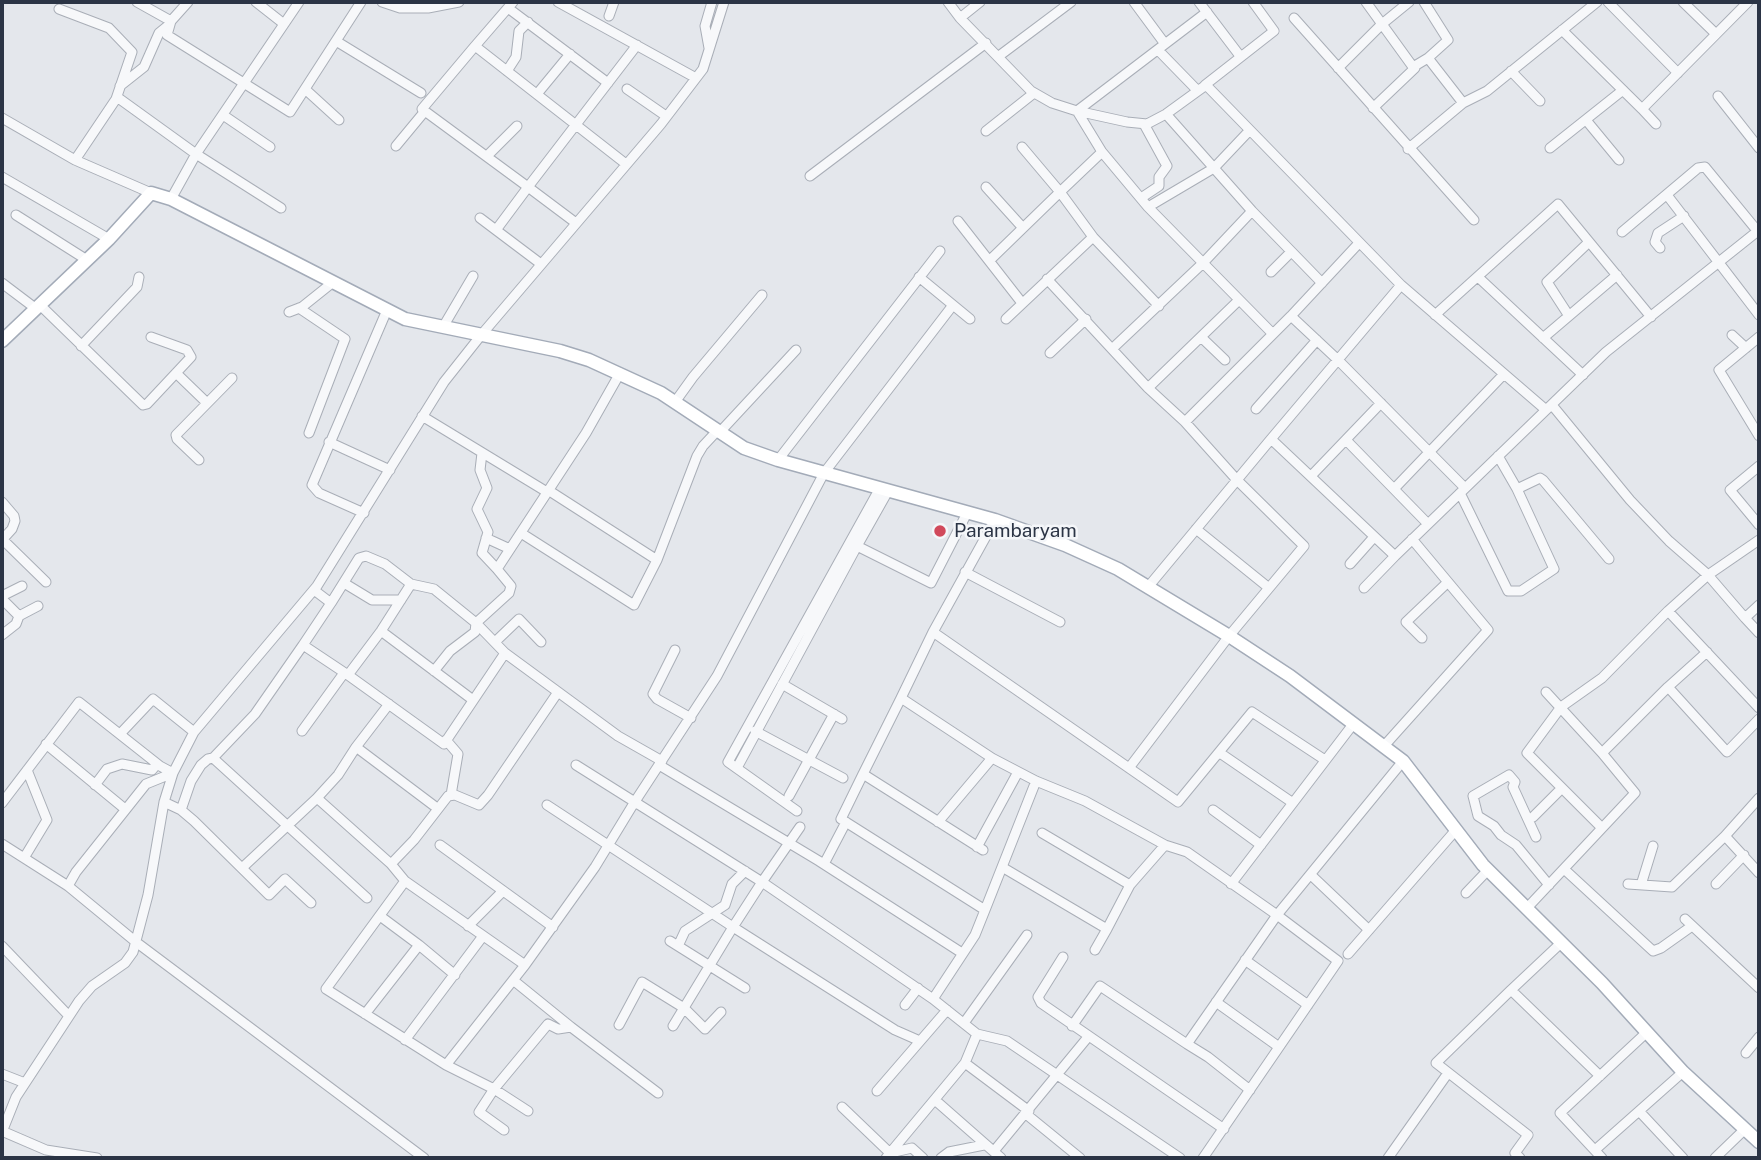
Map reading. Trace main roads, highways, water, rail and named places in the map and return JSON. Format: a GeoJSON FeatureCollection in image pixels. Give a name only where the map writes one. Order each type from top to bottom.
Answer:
{"type":"FeatureCollection","features":[{"type":"Feature","properties":{"kind":"main road"},"geometry":{"type":"LineString","coordinates":[[2,341],[87,260],[150,193],[171,199],[405,319],[560,351],[620,373],[675,402],[744,448],[778,460],[995,520],[1065,545],[1118,569],[1230,636],[1290,676],[1403,761],[1488,870],[1602,983],[1683,1072],[1759,1142]]}},
{"type":"Feature","properties":{"kind":"place","name":"Parambaryam"},"geometry":{"type":"Point","coordinates":[940,531]}}]}
